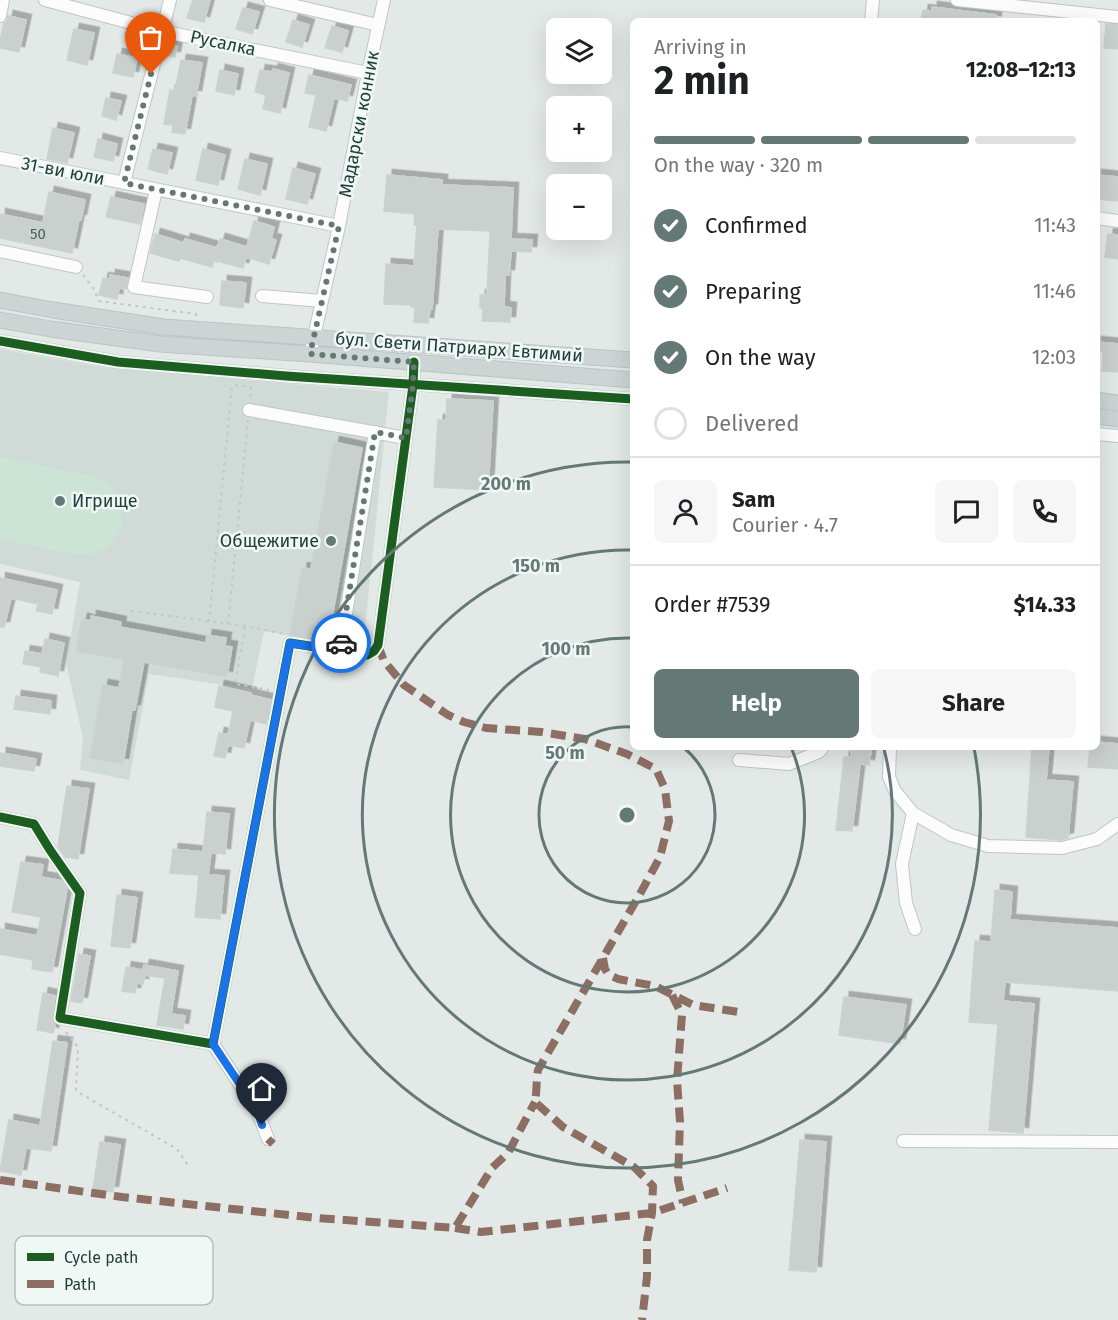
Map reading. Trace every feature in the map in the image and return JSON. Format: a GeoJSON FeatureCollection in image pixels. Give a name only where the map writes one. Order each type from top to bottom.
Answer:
{"type":"FeatureCollection","features":[{"type":"Feature","properties":{"kind":"main road","name":"бул. Свети Патриарх Евтимий"},"geometry":{"type":"LineString","coordinates":[[0,300],[164,327],[630,360]]}},
{"type":"Feature","properties":{"kind":"main road","name":"бул. Свети Патриарх Евтимий"},"geometry":{"type":"LineString","coordinates":[[0,320],[160,344],[414,362],[630,381]]}},
{"type":"Feature","properties":{"kind":"main road"},"geometry":{"type":"LineString","coordinates":[[1100,401],[1118,403]]}},
{"type":"Feature","properties":{"kind":"main road"},"geometry":{"type":"LineString","coordinates":[[1100,417],[1118,419]]}},
{"type":"Feature","properties":{"kind":"street"},"geometry":{"type":"LineString","coordinates":[[0,16],[3,0]]}},
{"type":"Feature","properties":{"kind":"street","name":"Русалка"},"geometry":{"type":"LineString","coordinates":[[45,0],[161,31],[368,73]]}},
{"type":"Feature","properties":{"kind":"street"},"geometry":{"type":"LineString","coordinates":[[124,183],[170,0]]}},
{"type":"Feature","properties":{"kind":"street"},"geometry":{"type":"LineString","coordinates":[[270,0],[378,26]]}},
{"type":"Feature","properties":{"kind":"street","name":"Мадарски конник"},"geometry":{"type":"LineString","coordinates":[[310,354],[339,226],[384,0]]}},
{"type":"Feature","properties":{"kind":"street"},"geometry":{"type":"LineString","coordinates":[[872,18],[873,0]]}},
{"type":"Feature","properties":{"kind":"street"},"geometry":{"type":"LineString","coordinates":[[957,0],[1118,17]]}},
{"type":"Feature","properties":{"kind":"street","name":"31-ви юли"},"geometry":{"type":"LineString","coordinates":[[0,158],[339,226]]}},
{"type":"Feature","properties":{"kind":"street"},"geometry":{"type":"LineString","coordinates":[[156,190],[134,287],[207,297]]}},
{"type":"Feature","properties":{"kind":"street"},"geometry":{"type":"LineString","coordinates":[[1100,219],[1118,221]]}},
{"type":"Feature","properties":{"kind":"street"},"geometry":{"type":"LineString","coordinates":[[0,251],[76,267]]}},
{"type":"Feature","properties":{"kind":"street"},"geometry":{"type":"LineString","coordinates":[[262,296],[322,301]]}},
{"type":"Feature","properties":{"kind":"street"},"geometry":{"type":"LineString","coordinates":[[0,341],[118,362],[286,376],[630,399]]}},
{"type":"Feature","properties":{"kind":"street"},"geometry":{"type":"LineString","coordinates":[[268,1139],[257,1110],[213,1044],[290,643],[367,655],[378,645],[413,385],[414,362]]}},
{"type":"Feature","properties":{"kind":"street"},"geometry":{"type":"LineString","coordinates":[[249,411],[406,438]]}},
{"type":"Feature","properties":{"kind":"street"},"geometry":{"type":"LineString","coordinates":[[340,651],[375,432]]}},
{"type":"Feature","properties":{"kind":"street"},"geometry":{"type":"LineString","coordinates":[[1100,434],[1118,436]]}},
{"type":"Feature","properties":{"kind":"street"},"geometry":{"type":"LineString","coordinates":[[739,760],[789,764],[821,750]]}},
{"type":"Feature","properties":{"kind":"street"},"geometry":{"type":"LineString","coordinates":[[890,750],[889,777],[895,790],[913,813],[951,835],[988,846],[1062,848],[1097,839],[1118,824]]}},
{"type":"Feature","properties":{"kind":"street"},"geometry":{"type":"LineString","coordinates":[[913,813],[902,864],[906,903],[915,930]]}},
{"type":"Feature","properties":{"kind":"street"},"geometry":{"type":"LineString","coordinates":[[0,817],[34,824],[80,893],[60,1018],[213,1044]]}},
{"type":"Feature","properties":{"kind":"street"},"geometry":{"type":"LineString","coordinates":[[903,1141],[1118,1142]]}},
{"type":"Feature","properties":{"kind":"path"},"geometry":{"type":"LineString","coordinates":[[209,622],[232,386],[241,385],[251,388],[228,624]]}},
{"type":"Feature","properties":{"kind":"path"},"geometry":{"type":"LineString","coordinates":[[131,611],[245,626],[286,634],[290,643]]}},
{"type":"Feature","properties":{"kind":"path"},"geometry":{"type":"LineString","coordinates":[[245,626],[235,684],[281,693]]}},
{"type":"Feature","properties":{"kind":"path"},"geometry":{"type":"LineString","coordinates":[[60,1018],[78,1047],[76,1090],[177,1149],[188,1165]]}},
{"type":"Feature","properties":{"kind":"shaded area"},"geometry":{"type":"Polygon","coordinates":[[[0,349],[107,368],[389,392],[363,649],[264,631],[252,689],[149,674],[129,780],[80,770],[83,738],[66,663],[80,582],[0,564],[0,349]]]}},
{"type":"Feature","properties":{"kind":"green space","name":"Игрище"},"geometry":{"type":"Polygon","coordinates":[[[0,457],[92,476],[108,483],[117,494],[121,508],[122,524],[114,539],[104,549],[90,555],[73,554],[0,539],[0,457]]]}},
{"type":"Feature","properties":{"kind":"building"},"geometry":{"type":"Polygon","coordinates":[[[193,0],[210,0],[204,22],[187,18],[193,0]]]}},
{"type":"Feature","properties":{"kind":"building"},"geometry":{"type":"Polygon","coordinates":[[[932,7],[996,15],[996,18],[922,18],[923,10],[932,11],[932,7]]]}},
{"type":"Feature","properties":{"kind":"building"},"geometry":{"type":"Polygon","coordinates":[[[243,8],[259,12],[252,34],[236,29],[243,8]]]}},
{"type":"Feature","properties":{"kind":"building"},"geometry":{"type":"Polygon","coordinates":[[[8,16],[26,20],[19,52],[0,48],[4,23],[8,16]]]}},
{"type":"Feature","properties":{"kind":"building"},"geometry":{"type":"Polygon","coordinates":[[[293,20],[309,25],[302,47],[286,42],[293,20]]]}},
{"type":"Feature","properties":{"kind":"building"},"geometry":{"type":"Polygon","coordinates":[[[1106,24],[1118,25],[1118,49],[1104,48],[1106,24]]]}},
{"type":"Feature","properties":{"kind":"building"},"geometry":{"type":"Polygon","coordinates":[[[332,26],[348,31],[342,52],[325,48],[332,26]]]}},
{"type":"Feature","properties":{"kind":"building"},"geometry":{"type":"Polygon","coordinates":[[[74,29],[94,33],[87,65],[67,60],[74,29]]]}},
{"type":"Feature","properties":{"kind":"building"},"geometry":{"type":"Polygon","coordinates":[[[168,44],[177,46],[175,57],[165,55],[168,44]]]}},
{"type":"Feature","properties":{"kind":"building"},"geometry":{"type":"Polygon","coordinates":[[[117,54],[137,58],[133,77],[113,73],[117,54]]]}},
{"type":"Feature","properties":{"kind":"building"},"geometry":{"type":"Polygon","coordinates":[[[181,60],[202,63],[196,96],[192,95],[185,134],[172,132],[173,125],[164,124],[170,90],[175,91],[181,60]]]}},
{"type":"Feature","properties":{"kind":"building"},"geometry":{"type":"Polygon","coordinates":[[[273,69],[289,73],[280,113],[263,109],[266,95],[255,92],[260,70],[272,72],[273,69]]]}},
{"type":"Feature","properties":{"kind":"building"},"geometry":{"type":"Polygon","coordinates":[[[220,70],[238,74],[234,95],[216,91],[220,70]]]}},
{"type":"Feature","properties":{"kind":"building"},"geometry":{"type":"Polygon","coordinates":[[[309,75],[351,85],[347,101],[334,98],[326,131],[309,127],[316,95],[305,93],[309,75]]]}},
{"type":"Feature","properties":{"kind":"building"},"geometry":{"type":"Polygon","coordinates":[[[106,98],[121,101],[116,120],[102,116],[106,98]]]}},
{"type":"Feature","properties":{"kind":"building"},"geometry":{"type":"Polygon","coordinates":[[[53,128],[74,133],[67,163],[47,159],[53,128]]]}},
{"type":"Feature","properties":{"kind":"building"},"geometry":{"type":"Polygon","coordinates":[[[98,139],[117,144],[113,161],[94,157],[98,139]]]}},
{"type":"Feature","properties":{"kind":"building"},"geometry":{"type":"Polygon","coordinates":[[[153,149],[172,153],[167,174],[148,169],[153,149]]]}},
{"type":"Feature","properties":{"kind":"building"},"geometry":{"type":"Polygon","coordinates":[[[203,149],[225,155],[218,185],[196,180],[203,149]]]}},
{"type":"Feature","properties":{"kind":"building"},"geometry":{"type":"Polygon","coordinates":[[[245,159],[267,164],[260,195],[238,189],[245,159]]]}},
{"type":"Feature","properties":{"kind":"building"},"geometry":{"type":"Polygon","coordinates":[[[293,168],[315,174],[307,204],[286,199],[293,168]]]}},
{"type":"Feature","properties":{"kind":"building"},"geometry":{"type":"Polygon","coordinates":[[[387,175],[442,180],[442,185],[513,188],[511,239],[532,240],[531,252],[511,251],[509,275],[505,275],[504,307],[511,308],[510,322],[482,321],[483,308],[480,308],[480,295],[487,295],[490,231],[438,229],[432,309],[430,309],[428,323],[414,322],[415,307],[411,305],[384,304],[386,264],[414,266],[417,225],[414,225],[415,214],[384,211],[387,175]]]}},
{"type":"Feature","properties":{"kind":"building"},"geometry":{"type":"Polygon","coordinates":[[[1100,175],[1118,177],[1118,201],[1100,199],[1100,175]]]}},
{"type":"Feature","properties":{"kind":"building"},"geometry":{"type":"Polygon","coordinates":[[[49,192],[85,200],[72,253],[0,238],[0,214],[43,223],[49,192]]]}},
{"type":"Feature","properties":{"kind":"building"},"geometry":{"type":"Polygon","coordinates":[[[111,197],[144,204],[140,224],[106,217],[111,197]]]}},
{"type":"Feature","properties":{"kind":"building"},"geometry":{"type":"Polygon","coordinates":[[[254,221],[274,227],[271,239],[276,240],[269,264],[246,257],[243,268],[214,260],[212,267],[150,253],[155,234],[184,243],[185,239],[217,248],[220,239],[247,247],[254,221]]]}},
{"type":"Feature","properties":{"kind":"building"},"geometry":{"type":"Polygon","coordinates":[[[1108,234],[1118,235],[1118,259],[1105,257],[1108,234]]]}},
{"type":"Feature","properties":{"kind":"building"},"geometry":{"type":"Polygon","coordinates":[[[110,275],[128,278],[126,289],[119,288],[117,299],[99,295],[103,278],[110,279],[110,275]]]}},
{"type":"Feature","properties":{"kind":"building"},"geometry":{"type":"Polygon","coordinates":[[[222,281],[246,283],[243,308],[220,305],[222,281]]]}},
{"type":"Feature","properties":{"kind":"building"},"geometry":{"type":"Polygon","coordinates":[[[1100,342],[1118,344],[1118,372],[1102,371],[1103,352],[1100,352],[1100,342]]]}},
{"type":"Feature","properties":{"kind":"building"},"geometry":{"type":"Polygon","coordinates":[[[447,399],[493,401],[488,490],[434,487],[438,420],[446,420],[447,399]]]}},
{"type":"Feature","properties":{"kind":"building","name":"Общежитие"},"geometry":{"type":"Polygon","coordinates":[[[334,442],[362,448],[329,635],[325,634],[324,640],[290,635],[302,568],[311,569],[334,442]]]}},
{"type":"Feature","properties":{"kind":"building"},"geometry":{"type":"Polygon","coordinates":[[[0,578],[57,590],[52,614],[36,611],[38,604],[11,598],[4,627],[0,627],[0,578]]]}},
{"type":"Feature","properties":{"kind":"building"},"geometry":{"type":"Polygon","coordinates":[[[91,616],[121,622],[120,627],[206,643],[207,635],[226,638],[225,646],[232,647],[227,677],[144,662],[135,710],[132,710],[123,764],[90,758],[103,685],[119,688],[124,660],[76,651],[82,619],[91,621],[91,616]]]}},
{"type":"Feature","properties":{"kind":"building"},"geometry":{"type":"Polygon","coordinates":[[[45,639],[64,643],[58,676],[40,672],[41,667],[23,664],[25,651],[42,654],[45,639]]]}},
{"type":"Feature","properties":{"kind":"building"},"geometry":{"type":"Polygon","coordinates":[[[219,686],[271,700],[266,724],[250,720],[244,748],[228,745],[225,758],[214,756],[219,733],[228,735],[233,711],[215,707],[219,686]]]}},
{"type":"Feature","properties":{"kind":"building"},"geometry":{"type":"Polygon","coordinates":[[[16,696],[51,701],[50,714],[14,709],[16,696]]]}},
{"type":"Feature","properties":{"kind":"building"},"geometry":{"type":"Polygon","coordinates":[[[1100,742],[1118,744],[1118,769],[1088,767],[1090,750],[1100,750],[1100,742]]]}},
{"type":"Feature","properties":{"kind":"building"},"geometry":{"type":"Polygon","coordinates":[[[852,750],[871,750],[869,765],[860,764],[852,831],[836,830],[844,757],[851,757],[852,750]]]}},
{"type":"Feature","properties":{"kind":"building"},"geometry":{"type":"Polygon","coordinates":[[[1032,750],[1049,750],[1046,780],[1073,782],[1068,838],[1061,840],[1026,837],[1032,750]]]}},
{"type":"Feature","properties":{"kind":"building"},"geometry":{"type":"Polygon","coordinates":[[[1,753],[36,759],[34,771],[0,766],[1,753]]]}},
{"type":"Feature","properties":{"kind":"building"},"geometry":{"type":"Polygon","coordinates":[[[67,786],[89,789],[78,859],[65,857],[58,846],[67,786]]]}},
{"type":"Feature","properties":{"kind":"building"},"geometry":{"type":"Polygon","coordinates":[[[207,812],[229,814],[225,854],[211,853],[208,875],[224,876],[220,919],[195,917],[199,875],[170,873],[173,849],[203,852],[207,812]]]}},
{"type":"Feature","properties":{"kind":"building"},"geometry":{"type":"Polygon","coordinates":[[[21,862],[43,865],[41,877],[62,881],[67,889],[52,972],[32,969],[33,960],[0,954],[0,929],[37,936],[41,917],[12,912],[21,862]]]}},
{"type":"Feature","properties":{"kind":"building"},"geometry":{"type":"Polygon","coordinates":[[[995,890],[1012,892],[1010,920],[1118,928],[1118,991],[1005,982],[1003,1001],[1034,1004],[1023,1133],[989,1130],[998,1024],[969,1022],[975,941],[991,942],[995,890]]]}},
{"type":"Feature","properties":{"kind":"building"},"geometry":{"type":"Polygon","coordinates":[[[117,895],[137,898],[130,948],[111,946],[117,895]]]}},
{"type":"Feature","properties":{"kind":"building"},"geometry":{"type":"Polygon","coordinates":[[[79,954],[90,956],[82,1003],[71,1001],[79,954]]]}},
{"type":"Feature","properties":{"kind":"building"},"geometry":{"type":"Polygon","coordinates":[[[144,965],[178,971],[171,1014],[185,1016],[183,1029],[157,1025],[165,978],[145,975],[143,984],[137,983],[135,993],[122,991],[126,967],[143,970],[144,965]]]}},
{"type":"Feature","properties":{"kind":"building"},"geometry":{"type":"Polygon","coordinates":[[[43,993],[55,996],[52,1017],[55,1025],[53,1033],[37,1030],[43,993]]]}},
{"type":"Feature","properties":{"kind":"building"},"geometry":{"type":"Polygon","coordinates":[[[844,997],[906,1005],[900,1044],[839,1035],[844,997]]]}},
{"type":"Feature","properties":{"kind":"building"},"geometry":{"type":"Polygon","coordinates":[[[53,1041],[67,1043],[51,1151],[26,1148],[21,1175],[0,1171],[9,1120],[40,1126],[53,1041]]]}},
{"type":"Feature","properties":{"kind":"building"},"geometry":{"type":"Polygon","coordinates":[[[800,1140],[826,1142],[816,1272],[789,1270],[800,1140]]]}},
{"type":"Feature","properties":{"kind":"building"},"geometry":{"type":"Polygon","coordinates":[[[100,1142],[120,1145],[113,1192],[93,1189],[100,1142]]]}},
{"type":"Feature","properties":{"kind":"marked path"},"geometry":{"type":"LineString","coordinates":[[378,645],[384,661],[404,685],[448,715],[486,728],[541,732],[585,739],[627,754],[656,769],[665,789],[669,821],[660,857],[538,1070],[535,1102],[563,1127],[634,1167],[653,1186],[642,1320]]}},
{"type":"Feature","properties":{"kind":"marked path"},"geometry":{"type":"LineString","coordinates":[[603,958],[608,974],[618,979],[655,986],[693,1005],[739,1012]]}},
{"type":"Feature","properties":{"kind":"marked path"},"geometry":{"type":"LineString","coordinates":[[672,995],[682,1015],[677,1080],[680,1122],[678,1180],[683,1203]]}},
{"type":"Feature","properties":{"kind":"marked path"},"geometry":{"type":"LineString","coordinates":[[0,1180],[122,1197],[317,1218],[455,1228],[492,1168],[508,1153],[535,1102]]}},
{"type":"Feature","properties":{"kind":"marked path"},"geometry":{"type":"LineString","coordinates":[[268,1139],[273,1144]]}},
{"type":"Feature","properties":{"kind":"marked path"},"geometry":{"type":"LineString","coordinates":[[455,1228],[481,1232],[652,1213],[727,1188]]}},
{"type":"Feature","properties":{"kind":"cycle path"},"geometry":{"type":"LineString","coordinates":[[0,341],[118,362],[286,376],[630,399]]}},
{"type":"Feature","properties":{"kind":"cycle path"},"geometry":{"type":"LineString","coordinates":[[0,817],[34,824],[80,893],[60,1018],[213,1044],[290,643],[367,655],[378,645],[413,385],[414,362]]}},
{"type":"Feature","properties":{"kind":"way so far"},"geometry":{"type":"LineString","coordinates":[[151,74],[124,183],[339,226],[310,354],[414,362],[406,438],[375,432],[341,643]]}},
{"type":"Feature","properties":{"kind":"place","name":"Игрище"},"geometry":{"type":"Point","coordinates":[60,501]}},
{"type":"Feature","properties":{"kind":"place","name":"Общежитие"},"geometry":{"type":"Point","coordinates":[331,541]}},
{"type":"Feature","properties":{"kind":"route"},"geometry":{"type":"LineString","coordinates":[[262,1125],[257,1110],[213,1044],[290,643],[340,651],[341,643]]}}]}
